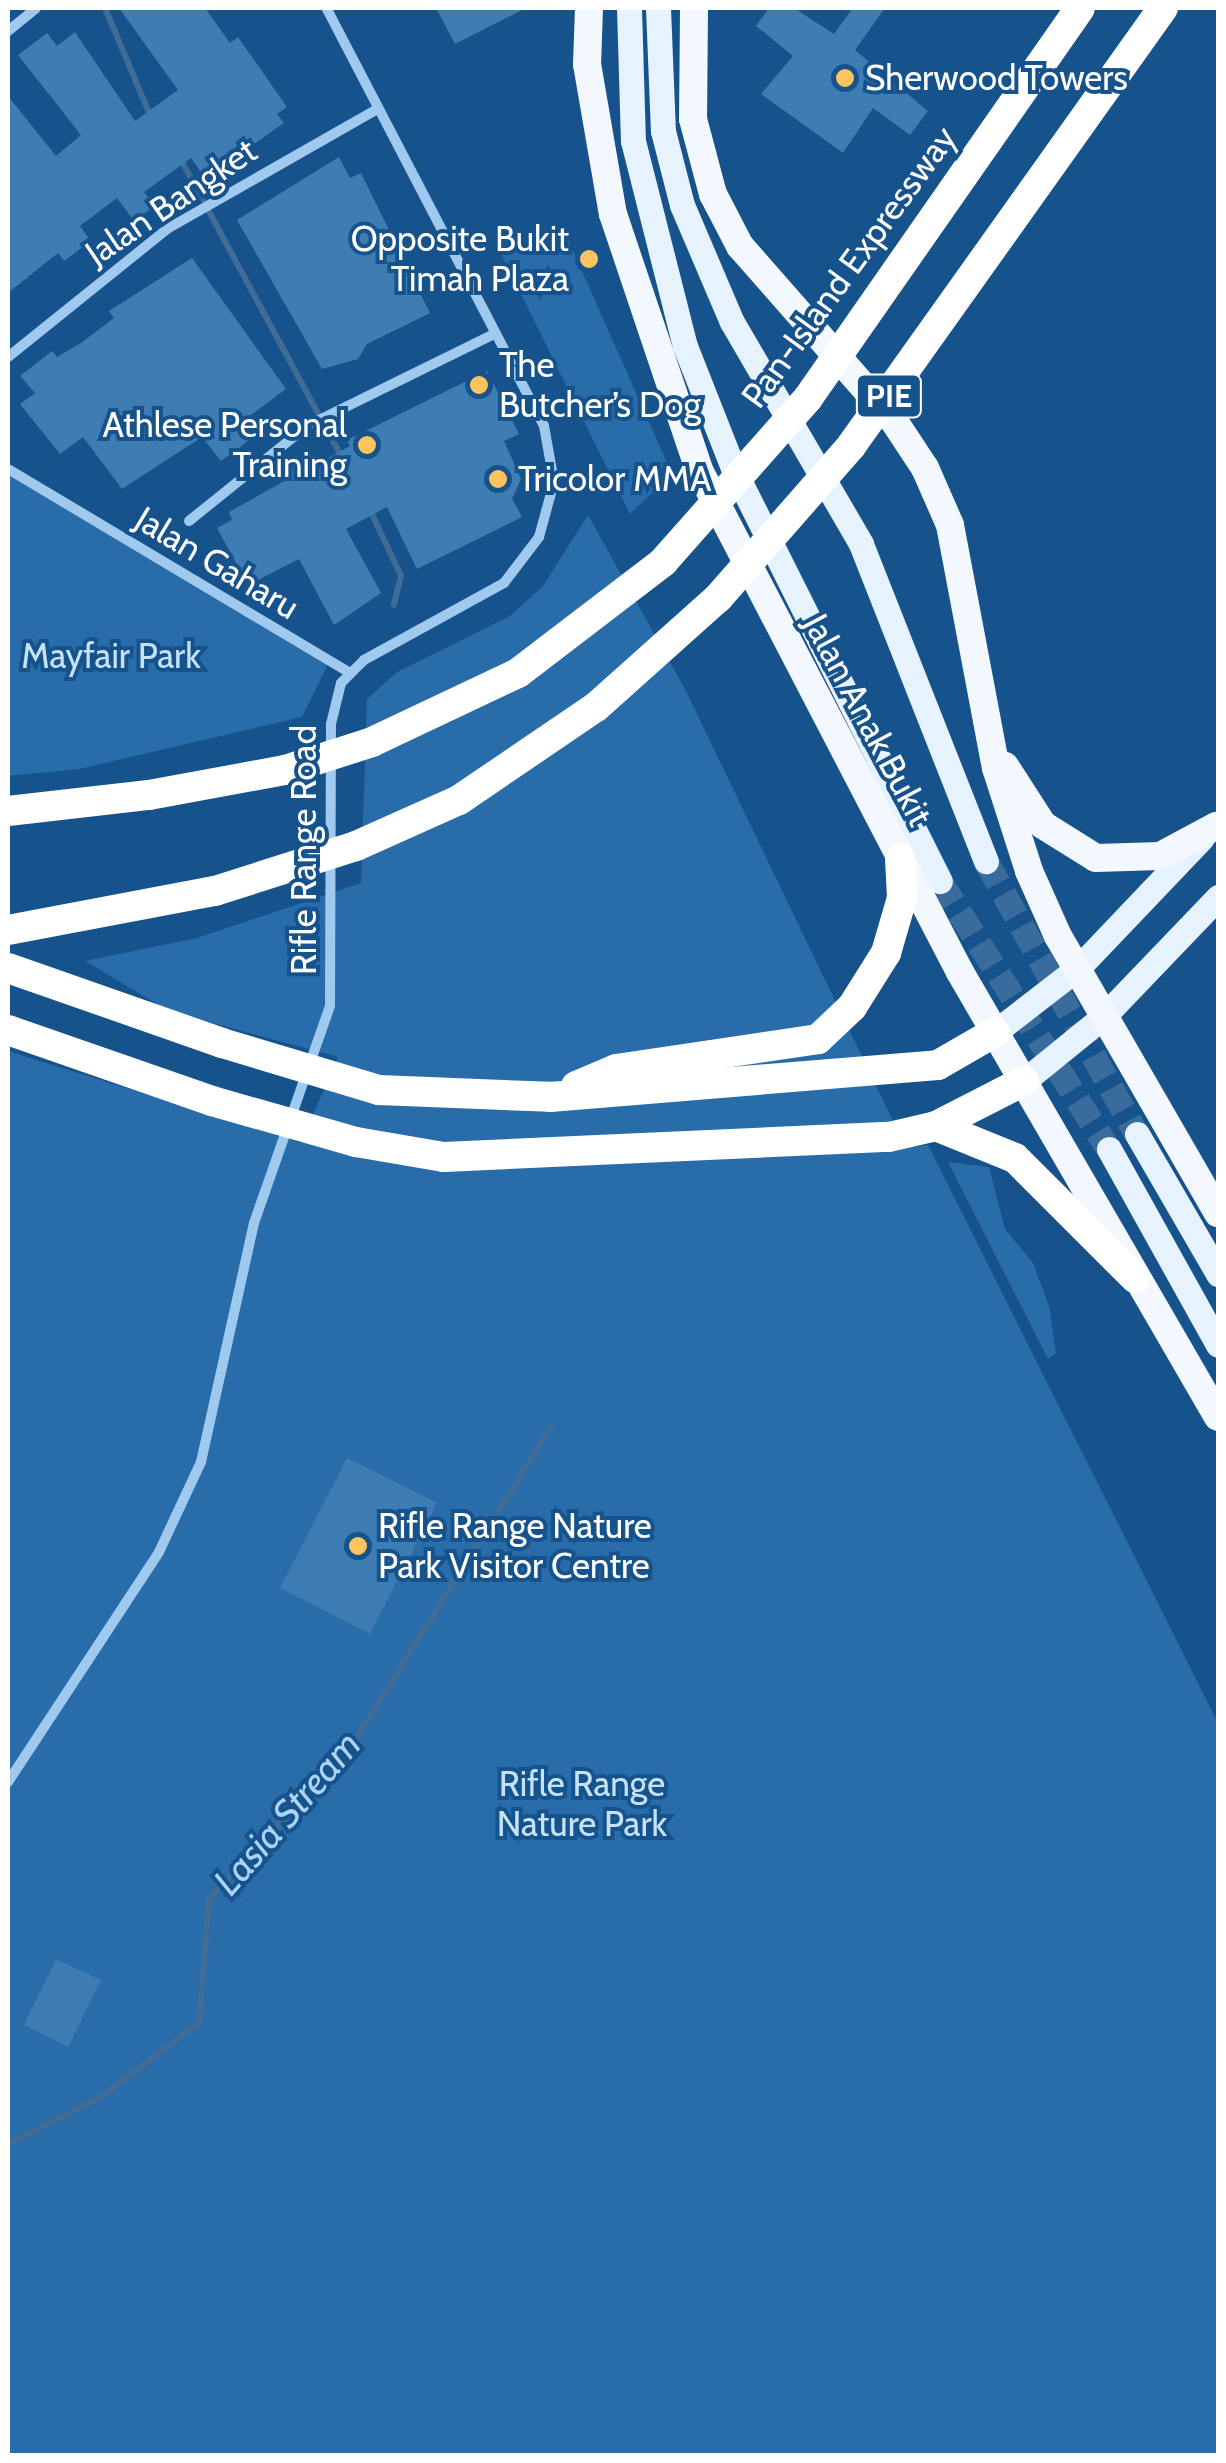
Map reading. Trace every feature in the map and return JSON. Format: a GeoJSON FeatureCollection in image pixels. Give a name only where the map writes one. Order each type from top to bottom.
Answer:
{"type":"FeatureCollection","features":[{"type":"Feature","properties":{"kind":"highway","name":"Jalan Anak Bukit"},"geometry":{"type":"LineString","coordinates":[[589,8],[587,64],[612,214],[691,446],[760,597],[900,858],[995,1032],[1218,1417]]}},
{"type":"Feature","properties":{"kind":"highway"},"geometry":{"type":"LineString","coordinates":[[694,8],[693,119],[713,194],[740,246],[863,384],[925,468],[950,525],[991,744],[1029,871],[1104,1016],[1218,1213]]}},
{"type":"Feature","properties":{"kind":"highway","name":"Pan-Island Expressway"},"geometry":{"type":"LineString","coordinates":[[8,812],[149,796],[286,770],[372,742],[518,673],[663,562],[808,398],[1080,8]]}},
{"type":"Feature","properties":{"kind":"highway","name":"PIE"},"geometry":{"type":"LineString","coordinates":[[8,930],[215,891],[356,846],[459,800],[596,708],[718,598],[851,446],[1163,8]]}},
{"type":"Feature","properties":{"kind":"highway"},"geometry":{"type":"LineString","coordinates":[[991,744],[1043,825],[1077,851],[1145,859],[1217,824]]}},
{"type":"Feature","properties":{"kind":"highway"},"geometry":{"type":"LineString","coordinates":[[550,1097],[616,1069],[818,1039],[878,968],[902,898],[900,858]]}},
{"type":"Feature","properties":{"kind":"highway"},"geometry":{"type":"LineString","coordinates":[[8,968],[222,1043],[379,1090],[550,1097],[938,1064],[995,1032]]}},
{"type":"Feature","properties":{"kind":"highway"},"geometry":{"type":"LineString","coordinates":[[8,1030],[212,1101],[356,1142],[444,1157],[853,1139],[936,1126],[1024,1081]]}},
{"type":"Feature","properties":{"kind":"highway"},"geometry":{"type":"LineString","coordinates":[[936,1126],[1015,1158],[1135,1278]]}},
{"type":"Feature","properties":{"kind":"main road","name":"Jalan Anak Bukit"},"geometry":{"type":"LineString","coordinates":[[630,8],[633,141],[666,290],[733,468],[940,881]]}},
{"type":"Feature","properties":{"kind":"main road","name":"Jalan Anak Bukit"},"geometry":{"type":"LineString","coordinates":[[658,8],[663,131],[704,262],[861,544],[986,861]]}},
{"type":"Feature","properties":{"kind":"main road"},"geometry":{"type":"LineString","coordinates":[[995,1032],[1079,967],[1217,824]]}},
{"type":"Feature","properties":{"kind":"main road"},"geometry":{"type":"LineString","coordinates":[[1024,1081],[1104,1016],[1218,897]]}},
{"type":"Feature","properties":{"kind":"main road"},"geometry":{"type":"LineString","coordinates":[[1137,1134],[1218,1274]]}},
{"type":"Feature","properties":{"kind":"main road"},"geometry":{"type":"LineString","coordinates":[[1110,1149],[1218,1345]]}},
{"type":"Feature","properties":{"kind":"street"},"geometry":{"type":"LineString","coordinates":[[8,30],[36,8]]}},
{"type":"Feature","properties":{"kind":"street"},"geometry":{"type":"LineString","coordinates":[[326,8],[552,454],[554,482],[539,537],[480,601],[348,672]]}},
{"type":"Feature","properties":{"kind":"street","name":"Jalan Bangket"},"geometry":{"type":"LineString","coordinates":[[8,358],[186,216],[376,110]]}},
{"type":"Feature","properties":{"kind":"street"},"geometry":{"type":"LineString","coordinates":[[189,521],[307,426],[494,334]]}},
{"type":"Feature","properties":{"kind":"street","name":"Jalan Gaharu"},"geometry":{"type":"LineString","coordinates":[[8,469],[348,672]]}},
{"type":"Feature","properties":{"kind":"street","name":"Rifle Range Road"},"geometry":{"type":"LineString","coordinates":[[8,1782],[159,1552],[201,1462],[254,1223],[330,1006],[331,724],[348,672]]}},
{"type":"Feature","properties":{"kind":"green space"},"geometry":{"type":"Polygon","coordinates":[[[562,226],[672,474],[630,514],[495,242],[562,226]]]}},
{"type":"Feature","properties":{"kind":"green space","name":"Mayfair Park"},"geometry":{"type":"Polygon","coordinates":[[[8,473],[328,664],[302,717],[79,769],[8,776],[8,473]]]}},
{"type":"Feature","properties":{"kind":"green space","name":"Rifle Range Nature Park"},"geometry":{"type":"Polygon","coordinates":[[[588,515],[685,689],[906,1148],[928,1145],[1218,1723],[1218,2455],[8,2455],[8,1051],[301,1143],[338,1057],[169,1011],[85,961],[197,938],[361,883],[367,699],[397,672],[510,616],[543,586],[588,515]]]}},
{"type":"Feature","properties":{"kind":"green space"},"geometry":{"type":"Polygon","coordinates":[[[948,1162],[989,1167],[1005,1229],[1033,1263],[1049,1306],[1056,1353],[1048,1359],[948,1162]]]}},
{"type":"Feature","properties":{"kind":"building"},"geometry":{"type":"Polygon","coordinates":[[[119,8],[205,8],[230,43],[238,37],[287,107],[277,114],[284,123],[205,178],[191,158],[144,192],[155,206],[134,221],[117,198],[80,226],[91,241],[64,261],[58,253],[8,293],[8,96],[56,156],[81,135],[18,55],[47,33],[57,46],[75,32],[135,121],[178,90],[119,8]]]}},
{"type":"Feature","properties":{"kind":"building"},"geometry":{"type":"Polygon","coordinates":[[[436,8],[526,8],[455,44],[436,8]]]}},
{"type":"Feature","properties":{"kind":"building","name":"Sherwood Towers"},"geometry":{"type":"Polygon","coordinates":[[[769,8],[794,8],[834,34],[853,8],[885,8],[855,50],[928,111],[910,135],[873,108],[843,153],[761,94],[793,56],[756,26],[769,8]]]}},
{"type":"Feature","properties":{"kind":"building"},"geometry":{"type":"Polygon","coordinates":[[[339,157],[350,178],[361,173],[430,313],[367,344],[358,359],[322,369],[237,220],[339,157]]]}},
{"type":"Feature","properties":{"kind":"building"},"geometry":{"type":"Polygon","coordinates":[[[192,258],[286,389],[236,426],[248,441],[221,461],[202,437],[122,489],[83,437],[60,454],[20,404],[35,393],[20,376],[52,351],[57,357],[81,343],[114,318],[109,311],[192,258]]]}},
{"type":"Feature","properties":{"kind":"building"},"geometry":{"type":"Polygon","coordinates":[[[487,371],[519,434],[504,441],[521,479],[512,499],[522,517],[417,569],[387,507],[346,529],[381,593],[334,625],[299,559],[248,585],[217,528],[232,520],[229,512],[288,479],[282,468],[306,455],[312,467],[350,446],[347,440],[487,371]]]}},
{"type":"Feature","properties":{"kind":"building","name":"Rifle Range Nature Park Visitor Centre"},"geometry":{"type":"Polygon","coordinates":[[[347,1458],[437,1503],[370,1634],[280,1588],[347,1458]]]}},
{"type":"Feature","properties":{"kind":"building"},"geometry":{"type":"Polygon","coordinates":[[[56,1959],[101,1980],[68,2047],[24,2025],[56,1959]]]}},
{"type":"Feature","properties":{"kind":"waterway"},"geometry":{"type":"LineString","coordinates":[[105,8],[150,115]]}},
{"type":"Feature","properties":{"kind":"waterway"},"geometry":{"type":"LineString","coordinates":[[180,158],[343,459]]}},
{"type":"Feature","properties":{"kind":"waterway"},"geometry":{"type":"LineString","coordinates":[[370,510],[401,576],[394,605]]}},
{"type":"Feature","properties":{"kind":"waterway","name":"Lasia Stream"},"geometry":{"type":"LineString","coordinates":[[8,2144],[101,2097],[199,2023],[209,1899],[349,1750],[550,1428]]}},
{"type":"Feature","properties":{"kind":"tunnel"},"geometry":{"type":"LineString","coordinates":[[986,861],[1137,1134]]}},
{"type":"Feature","properties":{"kind":"tunnel"},"geometry":{"type":"LineString","coordinates":[[940,881],[1109,1149]]}},
{"type":"Feature","properties":{"kind":"place","name":"Sherwood Towers"},"geometry":{"type":"Point","coordinates":[845,78]}},
{"type":"Feature","properties":{"kind":"place","name":"Opposite Bukit Timah Plaza"},"geometry":{"type":"Point","coordinates":[589,259]}},
{"type":"Feature","properties":{"kind":"place","name":"The Butcher’s Dog"},"geometry":{"type":"Point","coordinates":[479,385]}},
{"type":"Feature","properties":{"kind":"place","name":"Athlese Personal Training"},"geometry":{"type":"Point","coordinates":[367,445]}},
{"type":"Feature","properties":{"kind":"place","name":"Tricolor MMA"},"geometry":{"type":"Point","coordinates":[498,479]}},
{"type":"Feature","properties":{"kind":"place","name":"Rifle Range Nature Park Visitor Centre"},"geometry":{"type":"Point","coordinates":[358,1546]}}]}
